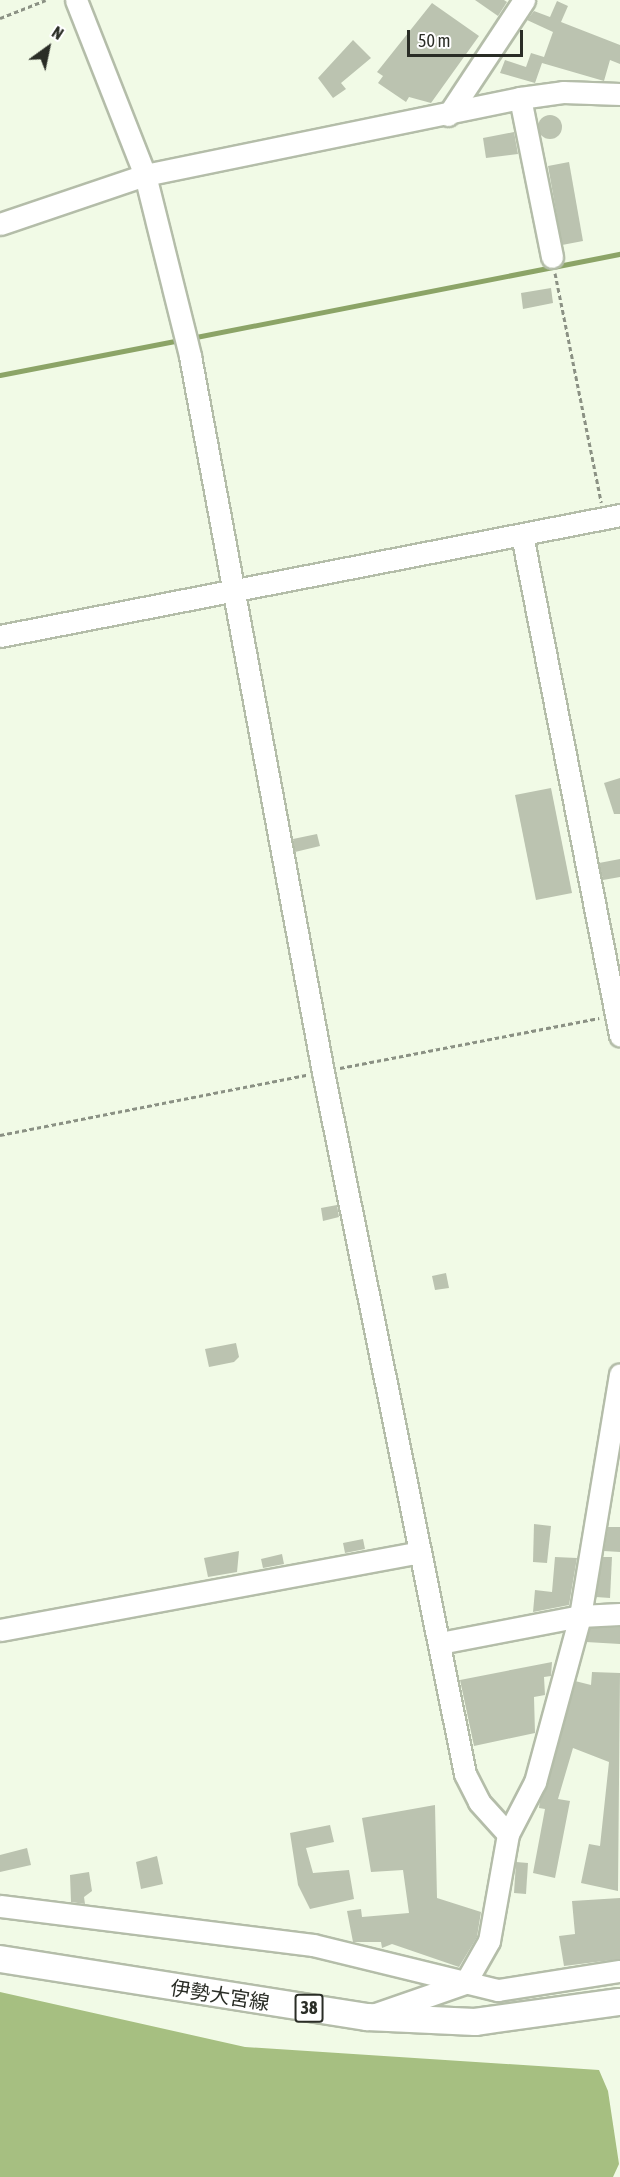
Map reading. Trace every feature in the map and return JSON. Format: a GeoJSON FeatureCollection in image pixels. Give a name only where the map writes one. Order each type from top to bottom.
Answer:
{"type":"FeatureCollection","features":[{"type":"Feature","properties":{"kind":"main road","name":"伊勢大宮線"},"geometry":{"type":"LineString","coordinates":[[0,1959],[367,2017],[475,2022],[620,2002]]}},
{"type":"Feature","properties":{"kind":"street"},"geometry":{"type":"LineString","coordinates":[[76,0],[145,175],[185,339],[235,591],[323,1072],[465,1774],[479,1802],[508,1834]]}},
{"type":"Feature","properties":{"kind":"street"},"geometry":{"type":"LineString","coordinates":[[448,115],[524,0]]}},
{"type":"Feature","properties":{"kind":"street"},"geometry":{"type":"LineString","coordinates":[[0,224],[145,175],[448,115],[520,98],[563,92],[620,94]]}},
{"type":"Feature","properties":{"kind":"street"},"geometry":{"type":"LineString","coordinates":[[520,98],[554,267]]}},
{"type":"Feature","properties":{"kind":"street"},"geometry":{"type":"LineString","coordinates":[[0,636],[612,517]]}},
{"type":"Feature","properties":{"kind":"street"},"geometry":{"type":"LineString","coordinates":[[522,535],[618,1021]]}},
{"type":"Feature","properties":{"kind":"street"},"geometry":{"type":"LineString","coordinates":[[367,2017],[465,1983],[497,1920],[508,1834],[535,1782],[580,1616],[620,1374]]}},
{"type":"Feature","properties":{"kind":"street"},"geometry":{"type":"LineString","coordinates":[[0,1630],[420,1552]]}},
{"type":"Feature","properties":{"kind":"street"},"geometry":{"type":"LineString","coordinates":[[440,1643],[580,1616],[620,1614]]}},
{"type":"Feature","properties":{"kind":"street"},"geometry":{"type":"LineString","coordinates":[[0,1906],[313,1945],[498,1990],[620,1971]]}},
{"type":"Feature","properties":{"kind":"path"},"geometry":{"type":"LineString","coordinates":[[0,18],[46,0]]}},
{"type":"Feature","properties":{"kind":"path"},"geometry":{"type":"LineString","coordinates":[[554,267],[612,517]]}},
{"type":"Feature","properties":{"kind":"path"},"geometry":{"type":"LineString","coordinates":[[0,1135],[323,1072],[618,1021]]}},
{"type":"Feature","properties":{"kind":"green space"},"geometry":{"type":"Polygon","coordinates":[[[0,1992],[245,2047],[599,2070],[608,2091],[619,2164],[613,2177],[0,2177],[0,1992]]]}},
{"type":"Feature","properties":{"kind":"building"},"geometry":{"type":"Polygon","coordinates":[[[475,0],[504,0],[507,2],[498,16],[475,0]]]}},
{"type":"Feature","properties":{"kind":"building"},"geometry":{"type":"Polygon","coordinates":[[[557,1],[568,6],[561,22],[620,45],[620,64],[610,60],[604,81],[542,63],[535,83],[500,73],[505,60],[526,67],[531,53],[544,57],[553,32],[527,20],[534,11],[550,17],[557,1]]]}},
{"type":"Feature","properties":{"kind":"building"},"geometry":{"type":"Polygon","coordinates":[[[432,3],[479,36],[431,103],[409,97],[406,102],[378,83],[383,76],[377,72],[432,3]]]}},
{"type":"Feature","properties":{"kind":"building"},"geometry":{"type":"Polygon","coordinates":[[[353,40],[371,58],[341,83],[346,89],[333,98],[318,78],[353,40]]]}},
{"type":"Feature","properties":{"kind":"building"},"geometry":{"type":"Polygon","coordinates":[[[550,115],[559,118],[562,127],[559,136],[550,139],[541,136],[538,127],[541,118],[550,115]]]}},
{"type":"Feature","properties":{"kind":"building"},"geometry":{"type":"Polygon","coordinates":[[[514,132],[518,154],[486,158],[483,138],[514,132]]]}},
{"type":"Feature","properties":{"kind":"building"},"geometry":{"type":"Polygon","coordinates":[[[569,162],[583,241],[562,245],[548,166],[569,162]]]}},
{"type":"Feature","properties":{"kind":"building"},"geometry":{"type":"Polygon","coordinates":[[[551,288],[553,303],[523,309],[521,293],[551,288]]]}},
{"type":"Feature","properties":{"kind":"building"},"geometry":{"type":"Polygon","coordinates":[[[620,778],[620,814],[614,814],[604,783],[620,778]]]}},
{"type":"Feature","properties":{"kind":"building"},"geometry":{"type":"Polygon","coordinates":[[[551,788],[572,893],[536,900],[515,795],[551,788]]]}},
{"type":"Feature","properties":{"kind":"building"},"geometry":{"type":"Polygon","coordinates":[[[317,834],[320,846],[295,852],[293,839],[317,834]]]}},
{"type":"Feature","properties":{"kind":"building"},"geometry":{"type":"Polygon","coordinates":[[[620,859],[620,877],[603,880],[599,863],[620,859]]]}},
{"type":"Feature","properties":{"kind":"building"},"geometry":{"type":"Polygon","coordinates":[[[337,1205],[339,1217],[323,1221],[321,1208],[337,1205]]]}},
{"type":"Feature","properties":{"kind":"building"},"geometry":{"type":"Polygon","coordinates":[[[446,1273],[449,1288],[435,1290],[432,1276],[446,1273]]]}},
{"type":"Feature","properties":{"kind":"building"},"geometry":{"type":"Polygon","coordinates":[[[236,1343],[239,1357],[234,1362],[209,1367],[205,1349],[236,1343]]]}},
{"type":"Feature","properties":{"kind":"building"},"geometry":{"type":"Polygon","coordinates":[[[534,1524],[551,1526],[547,1563],[533,1562],[534,1524]]]}},
{"type":"Feature","properties":{"kind":"building"},"geometry":{"type":"Polygon","coordinates":[[[608,1527],[620,1527],[620,1552],[604,1551],[608,1527]]]}},
{"type":"Feature","properties":{"kind":"building"},"geometry":{"type":"Polygon","coordinates":[[[363,1539],[365,1549],[345,1553],[343,1543],[363,1539]]]}},
{"type":"Feature","properties":{"kind":"building"},"geometry":{"type":"Polygon","coordinates":[[[239,1551],[237,1572],[208,1577],[204,1558],[239,1551]]]}},
{"type":"Feature","properties":{"kind":"building"},"geometry":{"type":"Polygon","coordinates":[[[282,1554],[284,1564],[263,1568],[261,1559],[282,1554]]]}},
{"type":"Feature","properties":{"kind":"building"},"geometry":{"type":"Polygon","coordinates":[[[555,1557],[577,1558],[569,1605],[533,1612],[535,1590],[552,1592],[555,1557]]]}},
{"type":"Feature","properties":{"kind":"building"},"geometry":{"type":"Polygon","coordinates":[[[603,1557],[612,1557],[610,1598],[596,1597],[603,1557]]]}},
{"type":"Feature","properties":{"kind":"building"},"geometry":{"type":"Polygon","coordinates":[[[620,1627],[620,1644],[586,1642],[590,1628],[620,1627]]]}},
{"type":"Feature","properties":{"kind":"building"},"geometry":{"type":"Polygon","coordinates":[[[552,1662],[551,1676],[544,1677],[545,1695],[534,1697],[535,1733],[474,1746],[460,1680],[552,1662]]]}},
{"type":"Feature","properties":{"kind":"building"},"geometry":{"type":"Polygon","coordinates":[[[592,1672],[620,1673],[618,1891],[581,1883],[589,1844],[600,1846],[609,1762],[573,1748],[558,1799],[570,1801],[555,1878],[533,1873],[545,1809],[539,1808],[540,1799],[575,1681],[591,1685],[592,1672]]]}},
{"type":"Feature","properties":{"kind":"building"},"geometry":{"type":"Polygon","coordinates":[[[435,1805],[437,1898],[481,1912],[477,1937],[459,1967],[392,1944],[382,1948],[381,1942],[353,1942],[347,1911],[361,1909],[362,1917],[409,1913],[403,1870],[371,1872],[362,1818],[435,1805]]]}},
{"type":"Feature","properties":{"kind":"building"},"geometry":{"type":"Polygon","coordinates":[[[330,1825],[334,1842],[306,1848],[313,1873],[349,1870],[354,1899],[310,1909],[298,1885],[290,1833],[330,1825]]]}},
{"type":"Feature","properties":{"kind":"building"},"geometry":{"type":"Polygon","coordinates":[[[27,1848],[31,1865],[0,1872],[0,1855],[27,1848]]]}},
{"type":"Feature","properties":{"kind":"building"},"geometry":{"type":"Polygon","coordinates":[[[157,1856],[163,1884],[141,1889],[136,1862],[157,1856]]]}},
{"type":"Feature","properties":{"kind":"building"},"geometry":{"type":"Polygon","coordinates":[[[516,1862],[528,1863],[526,1894],[514,1893],[516,1862]]]}},
{"type":"Feature","properties":{"kind":"building"},"geometry":{"type":"Polygon","coordinates":[[[89,1872],[92,1891],[84,1897],[85,1904],[71,1902],[70,1875],[89,1872]]]}},
{"type":"Feature","properties":{"kind":"building"},"geometry":{"type":"Polygon","coordinates":[[[620,1898],[620,1959],[564,1966],[559,1936],[575,1934],[572,1901],[620,1898]]]}},
{"type":"Feature","properties":{"kind":"waterway"},"geometry":{"type":"LineString","coordinates":[[191,338],[620,254]]}},
{"type":"Feature","properties":{"kind":"waterway"},"geometry":{"type":"LineString","coordinates":[[0,375],[180,340]]}}]}
